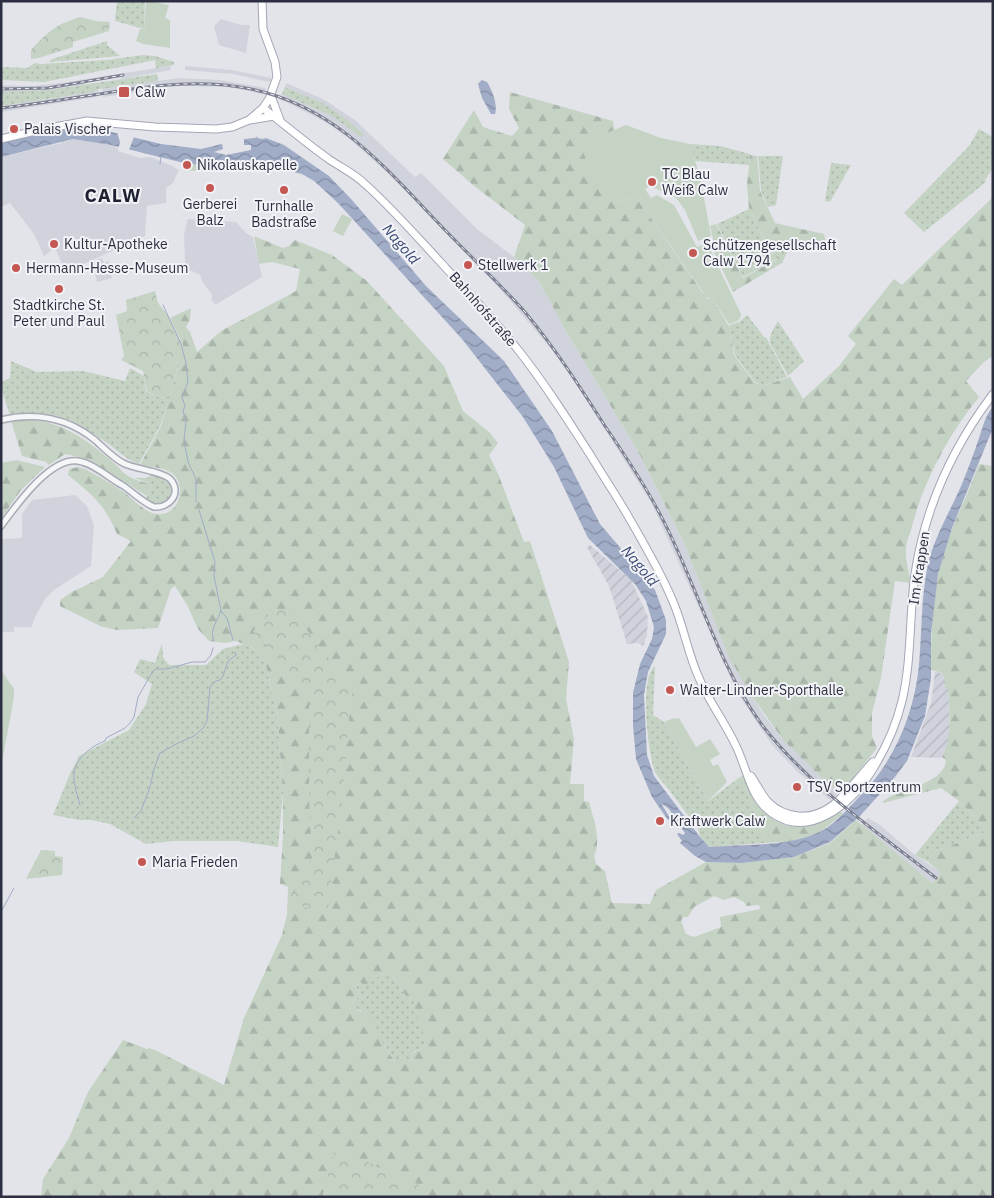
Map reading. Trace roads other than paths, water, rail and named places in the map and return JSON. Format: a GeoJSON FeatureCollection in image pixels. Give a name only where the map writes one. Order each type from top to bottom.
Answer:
{"type":"FeatureCollection","features":[{"type":"Feature","properties":{"kind":"main road"},"geometry":{"type":"LineString","coordinates":[[249,120],[263,108],[271,96],[277,77],[277,69],[263,30],[262,1]]}},
{"type":"Feature","properties":{"kind":"main road"},"geometry":{"type":"LineString","coordinates":[[1,139],[87,121],[150,127],[226,128],[249,120],[277,118],[271,96]]}},
{"type":"Feature","properties":{"kind":"main road","name":"Bahnhofstraße"},"geometry":{"type":"LineString","coordinates":[[263,108],[329,159],[364,183],[455,277],[520,353],[558,404],[628,515],[668,590],[681,624]]}},
{"type":"Feature","properties":{"kind":"main road","name":"Im Krappen"},"geometry":{"type":"LineString","coordinates":[[681,624],[699,678],[762,795],[776,809],[793,816],[811,816],[828,809],[836,803],[879,756],[894,727],[903,698],[915,577],[928,517],[944,473],[958,444],[975,417],[993,394]]}},
{"type":"Feature","properties":{"kind":"street"},"geometry":{"type":"LineString","coordinates":[[1,420],[24,415],[62,422],[84,432],[122,463],[168,477],[174,485],[175,493],[170,503],[165,506],[154,507],[94,468],[82,462],[70,461],[52,470],[38,482],[1,526]]}},
{"type":"Feature","properties":{"kind":"water"},"geometry":{"type":"Polygon","coordinates":[[[482,80],[487,82],[493,93],[496,106],[495,114],[491,114],[482,98],[478,84],[482,80]]]}},
{"type":"Feature","properties":{"kind":"water"},"geometry":{"type":"Polygon","coordinates":[[[87,126],[161,144],[201,149],[222,144],[223,149],[214,152],[226,155],[251,150],[251,145],[244,145],[244,139],[258,136],[257,138],[266,138],[284,145],[329,176],[426,286],[504,361],[552,431],[600,524],[655,590],[666,620],[666,634],[648,672],[644,695],[647,755],[654,776],[709,847],[778,843],[792,841],[822,831],[844,813],[870,785],[891,755],[907,721],[916,684],[924,589],[931,553],[962,484],[986,417],[993,407],[993,428],[952,528],[938,574],[931,634],[931,678],[925,716],[907,761],[895,777],[860,816],[830,842],[794,857],[742,863],[706,862],[695,856],[680,843],[682,841],[677,834],[683,835],[685,833],[669,809],[661,803],[670,818],[668,820],[652,797],[636,759],[633,693],[640,664],[652,639],[654,627],[646,601],[635,584],[588,538],[554,467],[523,417],[462,339],[338,203],[314,181],[302,174],[263,167],[217,170],[203,165],[188,164],[111,145],[73,139],[1,157],[1,143],[48,132],[87,126]]]}},
{"type":"Feature","properties":{"kind":"waterway"},"geometry":{"type":"LineString","coordinates":[[160,164],[161,157]]}},
{"type":"Feature","properties":{"kind":"waterway"},"geometry":{"type":"LineString","coordinates":[[163,305],[181,344],[186,363],[188,382],[182,397],[186,421],[184,440],[188,462],[196,479],[196,502]]}},
{"type":"Feature","properties":{"kind":"waterway"},"geometry":{"type":"LineString","coordinates":[[199,510],[215,562],[214,576],[221,611],[227,618],[233,640]]}},
{"type":"Feature","properties":{"kind":"waterway"},"geometry":{"type":"LineString","coordinates":[[214,641],[212,634],[221,611]]}},
{"type":"Feature","properties":{"kind":"waterway"},"geometry":{"type":"LineString","coordinates":[[80,805],[74,778],[77,763],[94,746],[105,741],[106,738],[125,728],[130,723],[134,717],[138,697],[153,671],[192,662],[205,662],[211,655],[213,648]]}},
{"type":"Feature","properties":{"kind":"waterway"},"geometry":{"type":"LineString","coordinates":[[134,818],[141,811],[160,753],[194,736],[204,727],[207,721],[210,687],[223,676],[228,661],[236,655],[235,652]]}},
{"type":"Feature","properties":{"kind":"waterway"},"geometry":{"type":"LineString","coordinates":[[1,912],[14,888]]}},
{"type":"Feature","properties":{"kind":"railway"},"geometry":{"type":"LineString","coordinates":[[1,89],[48,88],[123,75]]}},
{"type":"Feature","properties":{"kind":"railway"},"geometry":{"type":"LineString","coordinates":[[1,108],[124,90],[179,84],[215,84],[251,89],[282,98],[310,110],[336,126],[359,144],[382,164],[525,312],[567,368],[655,504],[686,568],[719,649],[746,701],[762,725],[822,788],[936,878]]}},
{"type":"Feature","properties":{"kind":"place","name":"Calw"},"geometry":{"type":"Point","coordinates":[124,92]}},
{"type":"Feature","properties":{"kind":"place","name":"Palais Vischer"},"geometry":{"type":"Point","coordinates":[14,129]}},
{"type":"Feature","properties":{"kind":"place","name":"Nikolauskapelle"},"geometry":{"type":"Point","coordinates":[187,165]}},
{"type":"Feature","properties":{"kind":"place","name":"TC Blau Weiß Calw"},"geometry":{"type":"Point","coordinates":[652,182]}},
{"type":"Feature","properties":{"kind":"place","name":"Gerberei Balz"},"geometry":{"type":"Point","coordinates":[210,188]}},
{"type":"Feature","properties":{"kind":"place","name":"Turnhalle Badstraße"},"geometry":{"type":"Point","coordinates":[284,190]}},
{"type":"Feature","properties":{"kind":"place","name":"Kultur-Apotheke"},"geometry":{"type":"Point","coordinates":[54,244]}},
{"type":"Feature","properties":{"kind":"place","name":"Schützengesellschaft Calw 1794"},"geometry":{"type":"Point","coordinates":[693,253]}},
{"type":"Feature","properties":{"kind":"place","name":"Stellwerk 1"},"geometry":{"type":"Point","coordinates":[468,265]}},
{"type":"Feature","properties":{"kind":"place","name":"Hermann-Hesse-Museum"},"geometry":{"type":"Point","coordinates":[16,268]}},
{"type":"Feature","properties":{"kind":"place","name":"Stadtkirche St. Peter und Paul"},"geometry":{"type":"Point","coordinates":[59,289]}},
{"type":"Feature","properties":{"kind":"place","name":"Walter-Lindner-Sporthalle"},"geometry":{"type":"Point","coordinates":[670,690]}},
{"type":"Feature","properties":{"kind":"place","name":"TSV Sportzentrum"},"geometry":{"type":"Point","coordinates":[797,787]}},
{"type":"Feature","properties":{"kind":"place","name":"Kraftwerk Calw"},"geometry":{"type":"Point","coordinates":[660,821]}},
{"type":"Feature","properties":{"kind":"place","name":"Maria Frieden"},"geometry":{"type":"Point","coordinates":[142,862]}},
{"type":"Feature","properties":{"kind":"district","name":"CALW"},"geometry":{"type":"Point","coordinates":[113,195]}},
{"type":"Feature","properties":{"kind":"water label","name":"Nagold"},"geometry":{"type":"Point","coordinates":[401,244]}},
{"type":"Feature","properties":{"kind":"water label","name":"Nagold"},"geometry":{"type":"Point","coordinates":[640,566]}}]}
